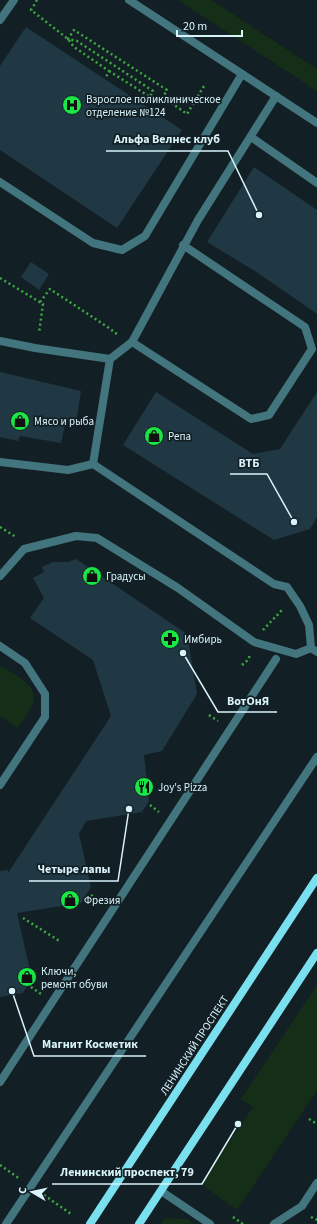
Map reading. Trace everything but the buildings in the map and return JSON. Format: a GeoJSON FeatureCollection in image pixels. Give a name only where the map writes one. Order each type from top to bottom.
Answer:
{"type":"FeatureCollection","features":[{"type":"Feature","properties":{"kind":"main road","name":"ЛЕНИНСКИЙ ПРОСПЕКТ"},"geometry":{"type":"LineString","coordinates":[[90,1224],[317,878]]}},
{"type":"Feature","properties":{"kind":"main road"},"geometry":{"type":"LineString","coordinates":[[139,1224],[317,953]]}},
{"type":"Feature","properties":{"kind":"street"},"geometry":{"type":"LineString","coordinates":[[0,20],[14,0]]}},
{"type":"Feature","properties":{"kind":"street"},"geometry":{"type":"LineString","coordinates":[[129,0],[317,124]]}},
{"type":"Feature","properties":{"kind":"street"},"geometry":{"type":"LineString","coordinates":[[0,182],[92,243],[122,250],[145,236],[242,74]]}},
{"type":"Feature","properties":{"kind":"street"},"geometry":{"type":"LineString","coordinates":[[93,464],[110,360],[131,343],[183,245],[276,96]]}},
{"type":"Feature","properties":{"kind":"street"},"geometry":{"type":"LineString","coordinates":[[250,137],[317,183]]}},
{"type":"Feature","properties":{"kind":"street"},"geometry":{"type":"LineString","coordinates":[[131,343],[250,419],[269,415],[312,349],[305,327],[183,245]]}},
{"type":"Feature","properties":{"kind":"street"},"geometry":{"type":"LineString","coordinates":[[0,341],[39,349],[110,360]]}},
{"type":"Feature","properties":{"kind":"street"},"geometry":{"type":"LineString","coordinates":[[0,462],[68,470],[93,464],[274,584],[287,587],[300,606],[309,625],[314,650],[296,654],[254,642],[178,588],[97,538],[76,536],[24,549],[0,576]]}},
{"type":"Feature","properties":{"kind":"street"},"geometry":{"type":"LineString","coordinates":[[0,646],[25,663],[45,694],[45,717],[0,785]]}},
{"type":"Feature","properties":{"kind":"street"},"geometry":{"type":"LineString","coordinates":[[0,1082],[276,659]]}},
{"type":"Feature","properties":{"kind":"street"},"geometry":{"type":"LineString","coordinates":[[6,1224],[317,757]]}},
{"type":"Feature","properties":{"kind":"street"},"geometry":{"type":"LineString","coordinates":[[274,1224],[302,1206],[317,1183]]}},
{"type":"Feature","properties":{"kind":"street"},"geometry":{"type":"LineString","coordinates":[[161,1191],[210,1224]]}},
{"type":"Feature","properties":{"kind":"path"},"geometry":{"type":"LineString","coordinates":[[37,0],[31,10],[68,39],[74,47],[150,97],[153,92],[77,41],[68,39]]}},
{"type":"Feature","properties":{"kind":"path"},"geometry":{"type":"LineString","coordinates":[[68,39],[74,30],[167,90],[163,97],[187,114],[204,86]]}},
{"type":"Feature","properties":{"kind":"path"},"geometry":{"type":"LineString","coordinates":[[104,79],[109,71]]}},
{"type":"Feature","properties":{"kind":"path"},"geometry":{"type":"LineString","coordinates":[[0,278],[43,304],[38,336],[39,349]]}},
{"type":"Feature","properties":{"kind":"path"},"geometry":{"type":"LineString","coordinates":[[40,302],[50,289],[131,343]]}},
{"type":"Feature","properties":{"kind":"path"},"geometry":{"type":"LineString","coordinates":[[261,632],[283,610]]}},
{"type":"Feature","properties":{"kind":"path"},"geometry":{"type":"LineString","coordinates":[[23,918],[61,942]]}},
{"type":"Feature","properties":{"kind":"path"},"geometry":{"type":"LineString","coordinates":[[309,1119],[317,1124]]}},
{"type":"Feature","properties":{"kind":"path"},"geometry":{"type":"LineString","coordinates":[[233,1217],[243,1224]]}},
{"type":"Feature","properties":{"kind":"green space"},"geometry":{"type":"Polygon","coordinates":[[[178,0],[211,0],[317,69],[317,91],[178,0]]]}},
{"type":"Feature","properties":{"kind":"green space"},"geometry":{"type":"Polygon","coordinates":[[[0,665],[25,681],[33,692],[34,699],[32,706],[18,728],[0,716],[0,665]]]}},
{"type":"Feature","properties":{"kind":"green space"},"geometry":{"type":"Polygon","coordinates":[[[317,985],[317,1090],[237,1210],[205,1187],[204,1179],[253,1107],[241,1099],[317,985]]]}},
{"type":"Feature","properties":{"kind":"green space"},"geometry":{"type":"Polygon","coordinates":[[[165,1218],[187,1219],[194,1224],[161,1224],[165,1218]]]}},
{"type":"Feature","properties":{"kind":"place","name":"Взрослое поликлиническое отделение №124"},"geometry":{"type":"Point","coordinates":[72,105]}},
{"type":"Feature","properties":{"kind":"place","name":"Альфа Велнес клуб"},"geometry":{"type":"Point","coordinates":[259,215]}},
{"type":"Feature","properties":{"kind":"place","name":"Мясо и рыба"},"geometry":{"type":"Point","coordinates":[20,421]}},
{"type":"Feature","properties":{"kind":"place","name":"Репа"},"geometry":{"type":"Point","coordinates":[154,436]}},
{"type":"Feature","properties":{"kind":"place","name":"ВТБ"},"geometry":{"type":"Point","coordinates":[294,522]}},
{"type":"Feature","properties":{"kind":"place","name":"Градусы"},"geometry":{"type":"Point","coordinates":[92,576]}},
{"type":"Feature","properties":{"kind":"place","name":"Имбирь"},"geometry":{"type":"Point","coordinates":[170,639]}},
{"type":"Feature","properties":{"kind":"place","name":"ВотОнЯ"},"geometry":{"type":"Point","coordinates":[183,653]}},
{"type":"Feature","properties":{"kind":"place","name":"Joy's Pizza"},"geometry":{"type":"Point","coordinates":[144,787]}},
{"type":"Feature","properties":{"kind":"place","name":"Четыре лапы"},"geometry":{"type":"Point","coordinates":[129,809]}},
{"type":"Feature","properties":{"kind":"place","name":"Фрезия"},"geometry":{"type":"Point","coordinates":[70,900]}},
{"type":"Feature","properties":{"kind":"place","name":"Ключи, ремонт обуви"},"geometry":{"type":"Point","coordinates":[27,977]}},
{"type":"Feature","properties":{"kind":"place","name":"Магнит Косметик"},"geometry":{"type":"Point","coordinates":[12,991]}},
{"type":"Feature","properties":{"kind":"place","name":"Ленинский проспект, 79"},"geometry":{"type":"Point","coordinates":[238,1124]}}]}
